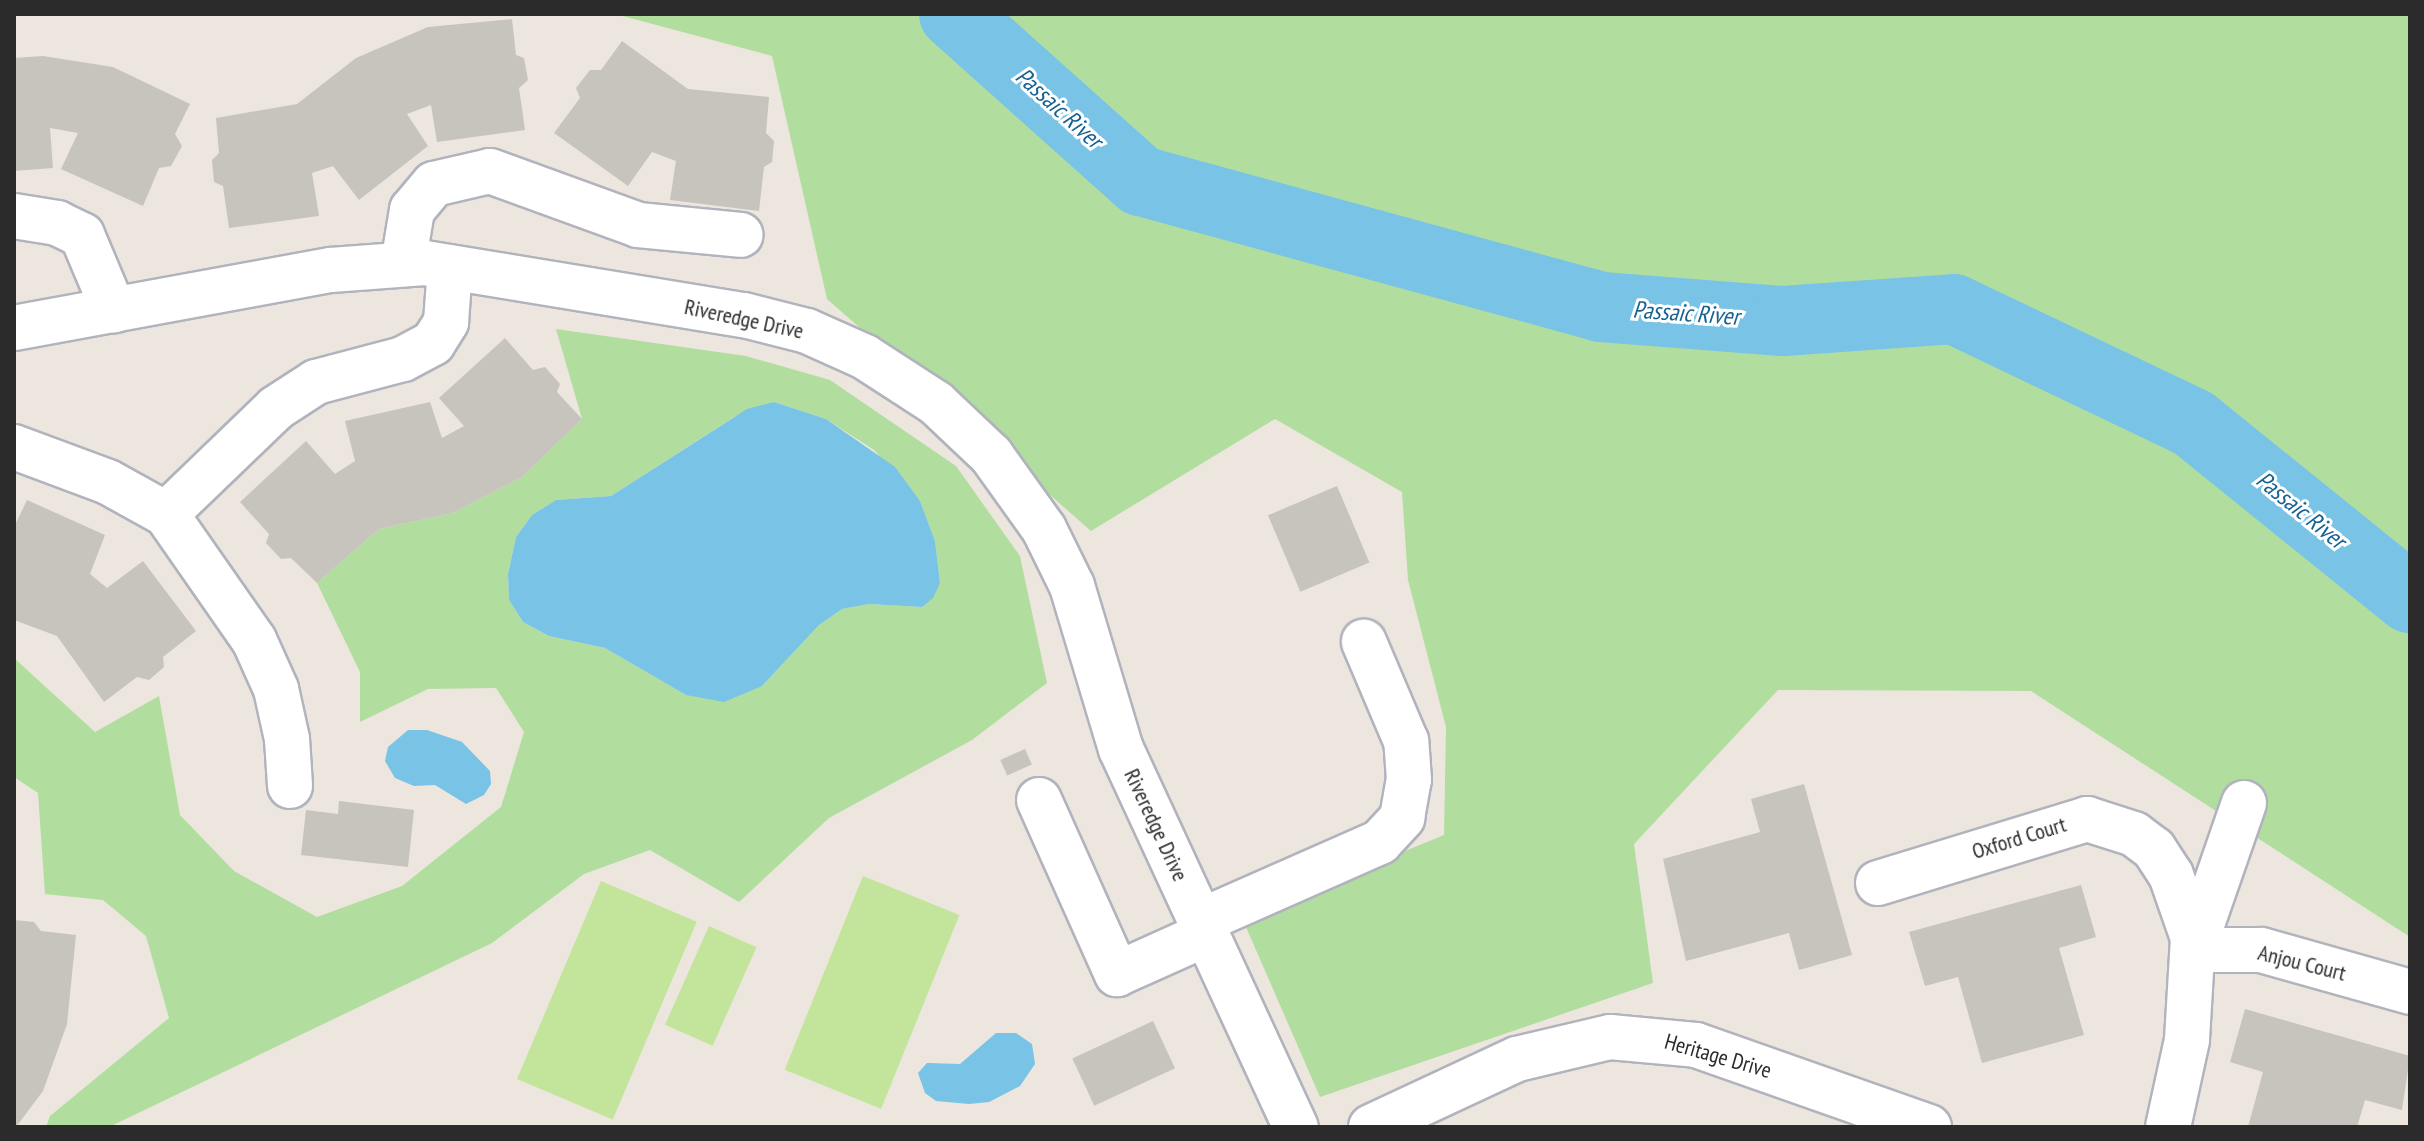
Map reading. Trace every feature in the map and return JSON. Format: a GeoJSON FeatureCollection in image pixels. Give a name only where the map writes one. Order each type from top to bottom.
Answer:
{"type":"FeatureCollection","features":[{"type":"Feature","properties":{"kind":"street"},"geometry":{"type":"LineString","coordinates":[[403,264],[412,210],[434,184],[490,171],[638,225],[741,235]]}},
{"type":"Feature","properties":{"kind":"street"},"geometry":{"type":"LineString","coordinates":[[14,216],[57,223],[82,235],[114,311]]}},
{"type":"Feature","properties":{"kind":"street","name":"Riveredge Drive"},"geometry":{"type":"LineString","coordinates":[[14,328],[331,270],[403,264],[450,267],[744,315],[807,331],[865,357],[936,403],[991,455],[1044,529],[1072,586],[1121,749],[1296,1127]]}},
{"type":"Feature","properties":{"kind":"street"},"geometry":{"type":"LineString","coordinates":[[166,514],[276,408],[316,382],[403,359],[433,343],[446,322],[450,267]]}},
{"type":"Feature","properties":{"kind":"street"},"geometry":{"type":"LineString","coordinates":[[14,447],[108,482],[166,514],[254,640],[276,689],[287,739],[290,786]]}},
{"type":"Feature","properties":{"kind":"street"},"geometry":{"type":"LineString","coordinates":[[1039,800],[1117,974],[1204,927],[1380,842],[1402,818],[1409,780],[1406,741],[1364,642]]}},
{"type":"Feature","properties":{"kind":"street"},"geometry":{"type":"LineString","coordinates":[[2193,950],[2244,803]]}},
{"type":"Feature","properties":{"kind":"street","name":"Oxford Court"},"geometry":{"type":"LineString","coordinates":[[1878,883],[2061,823],[2087,819],[2109,822],[2154,849],[2183,905],[2193,950],[2187,1040],[2168,1127]]}},
{"type":"Feature","properties":{"kind":"street","name":"Anjou Court"},"geometry":{"type":"LineString","coordinates":[[2193,950],[2261,950],[2410,992]]}},
{"type":"Feature","properties":{"kind":"street","name":"Heritage Drive"},"geometry":{"type":"LineString","coordinates":[[1371,1127],[1517,1059],[1610,1037],[1696,1045],[1909,1124]]}},
{"type":"Feature","properties":{"kind":"green space"},"geometry":{"type":"Polygon","coordinates":[[[615,14],[2410,14],[2410,937],[2031,691],[1778,690],[1634,844],[1653,983],[1320,1097],[1242,918],[1444,835],[1446,727],[1408,580],[1402,492],[1275,419],[1091,531],[827,299],[772,56],[615,14]]]}},
{"type":"Feature","properties":{"kind":"green space"},"geometry":{"type":"Polygon","coordinates":[[[556,329],[746,356],[830,380],[956,466],[1020,556],[1047,683],[972,740],[829,818],[739,902],[650,850],[584,874],[492,943],[109,1127],[46,1127],[50,1116],[169,1018],[146,936],[103,900],[45,894],[38,793],[14,777],[14,658],[95,732],[159,696],[180,815],[234,871],[317,917],[402,886],[501,807],[524,732],[496,688],[428,689],[360,722],[360,672],[317,583],[379,529],[453,513],[522,477],[582,419],[556,329]],[[774,402],[734,417],[611,496],[556,500],[532,515],[516,537],[508,574],[509,600],[523,622],[549,636],[605,648],[686,695],[762,686],[819,625],[842,609],[869,604],[922,607],[940,583],[935,541],[920,501],[874,450],[826,419],[774,402]]]}},
{"type":"Feature","properties":{"kind":"green space"},"geometry":{"type":"Polygon","coordinates":[[[863,876],[959,915],[881,1109],[785,1070],[863,876]]]}},
{"type":"Feature","properties":{"kind":"green space"},"geometry":{"type":"Polygon","coordinates":[[[601,881],[697,922],[613,1120],[517,1079],[601,881]]]}},
{"type":"Feature","properties":{"kind":"green space"},"geometry":{"type":"Polygon","coordinates":[[[709,926],[757,947],[713,1046],[665,1025],[709,926]]]}},
{"type":"Feature","properties":{"kind":"water"},"geometry":{"type":"Polygon","coordinates":[[[774,402],[826,419],[895,467],[920,501],[935,541],[940,583],[933,598],[922,607],[869,604],[842,609],[819,625],[762,686],[724,702],[686,695],[605,648],[549,636],[523,622],[509,600],[508,574],[516,537],[532,515],[556,500],[611,496],[747,409],[774,402]]]}},
{"type":"Feature","properties":{"kind":"water"},"geometry":{"type":"Polygon","coordinates":[[[408,730],[427,730],[462,742],[490,771],[491,784],[484,795],[466,804],[435,785],[414,786],[395,778],[385,761],[388,747],[408,730]]]}},
{"type":"Feature","properties":{"kind":"water"},"geometry":{"type":"Polygon","coordinates":[[[996,1033],[1016,1033],[1032,1044],[1035,1064],[1020,1086],[989,1102],[969,1104],[936,1101],[925,1093],[918,1073],[927,1063],[960,1064],[996,1033]]]}},
{"type":"Feature","properties":{"kind":"building"},"geometry":{"type":"Polygon","coordinates":[[[512,19],[516,55],[524,58],[528,80],[519,88],[525,130],[437,142],[431,105],[407,114],[428,146],[359,200],[333,166],[312,173],[319,216],[229,228],[223,186],[214,182],[212,160],[219,153],[216,118],[297,104],[356,58],[428,27],[512,19]]]}},
{"type":"Feature","properties":{"kind":"building"},"geometry":{"type":"Polygon","coordinates":[[[622,41],[688,89],[769,97],[766,133],[774,141],[772,162],[764,167],[759,211],[670,200],[676,161],[652,152],[628,186],[554,133],[580,98],[576,88],[590,70],[601,70],[622,41]]]}},
{"type":"Feature","properties":{"kind":"building"},"geometry":{"type":"Polygon","coordinates":[[[43,56],[113,67],[190,104],[175,134],[182,146],[171,166],[159,168],[143,206],[61,169],[78,133],[50,128],[53,168],[14,171],[14,58],[43,56]]]}},
{"type":"Feature","properties":{"kind":"building"},"geometry":{"type":"Polygon","coordinates":[[[505,338],[533,370],[545,367],[560,384],[557,392],[582,419],[522,477],[453,513],[379,529],[317,583],[291,558],[281,559],[266,543],[269,534],[240,502],[306,441],[335,474],[355,461],[345,421],[430,402],[442,438],[464,426],[439,398],[505,338]]]}},
{"type":"Feature","properties":{"kind":"building"},"geometry":{"type":"Polygon","coordinates":[[[1337,486],[1369,562],[1300,592],[1268,515],[1337,486]]]}},
{"type":"Feature","properties":{"kind":"building"},"geometry":{"type":"Polygon","coordinates":[[[27,500],[105,535],[90,574],[107,588],[143,561],[196,631],[163,657],[164,667],[149,680],[137,677],[104,702],[57,636],[14,620],[14,527],[27,500]]]}},
{"type":"Feature","properties":{"kind":"building"},"geometry":{"type":"Polygon","coordinates":[[[1025,749],[1032,765],[1007,776],[1000,760],[1025,749]]]}},
{"type":"Feature","properties":{"kind":"building"},"geometry":{"type":"Polygon","coordinates":[[[1804,784],[1852,955],[1799,970],[1789,933],[1686,961],[1663,859],[1760,832],[1751,799],[1804,784]]]}},
{"type":"Feature","properties":{"kind":"building"},"geometry":{"type":"Polygon","coordinates":[[[339,801],[414,810],[408,867],[301,855],[306,810],[338,814],[339,801]]]}},
{"type":"Feature","properties":{"kind":"building"},"geometry":{"type":"Polygon","coordinates":[[[2081,885],[2096,937],[2059,948],[2084,1035],[1982,1063],[1958,977],[1925,986],[1909,932],[2081,885]]]}},
{"type":"Feature","properties":{"kind":"building"},"geometry":{"type":"Polygon","coordinates":[[[14,920],[34,922],[41,931],[76,935],[67,1024],[43,1091],[16,1127],[14,920]]]}},
{"type":"Feature","properties":{"kind":"building"},"geometry":{"type":"Polygon","coordinates":[[[2245,1009],[2410,1056],[2402,1110],[2365,1100],[2357,1127],[2248,1127],[2263,1072],[2230,1062],[2245,1009]]]}},
{"type":"Feature","properties":{"kind":"building"},"geometry":{"type":"Polygon","coordinates":[[[1153,1021],[1175,1068],[1094,1106],[1072,1059],[1153,1021]]]}},
{"type":"Feature","properties":{"kind":"waterway","name":"Passaic River"},"geometry":{"type":"LineString","coordinates":[[954,14],[1141,181],[1601,307],[1783,321],[1954,309],[2193,423],[2410,598]]}}]}
